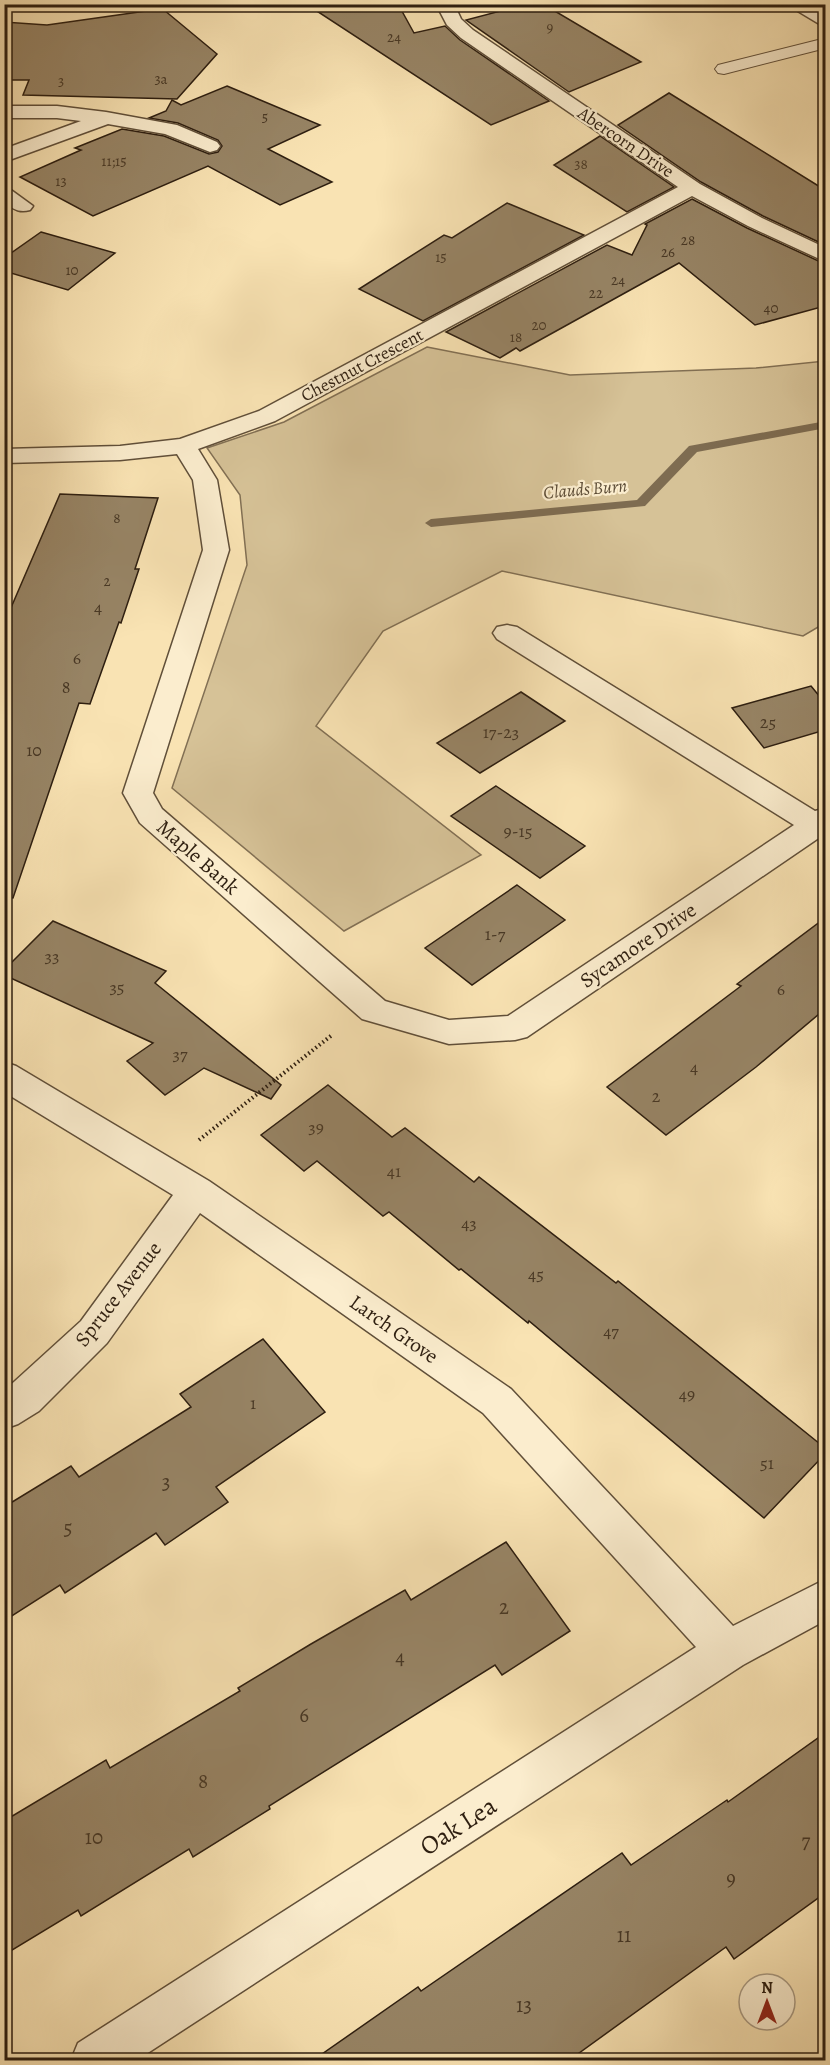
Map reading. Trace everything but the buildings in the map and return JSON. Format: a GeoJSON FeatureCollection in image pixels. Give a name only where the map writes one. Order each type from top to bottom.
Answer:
{"type":"FeatureCollection","features":[{"type":"Feature","properties":{"kind":"street"},"geometry":{"type":"LineString","coordinates":[[21,4],[66,4]]}},
{"type":"Feature","properties":{"kind":"street","name":"Abercorn Drive"},"geometry":{"type":"LineString","coordinates":[[445,4],[453,21],[467,34],[693,188],[754,222],[825,256]]}},
{"type":"Feature","properties":{"kind":"street"},"geometry":{"type":"LineString","coordinates":[[794,4],[825,22]]}},
{"type":"Feature","properties":{"kind":"street"},"geometry":{"type":"LineString","coordinates":[[4,112],[57,112],[106,118],[170,129],[210,146]]}},
{"type":"Feature","properties":{"kind":"street"},"geometry":{"type":"LineString","coordinates":[[4,156],[106,118]]}},
{"type":"Feature","properties":{"kind":"street","name":"Chestnut Crescent"},"geometry":{"type":"LineString","coordinates":[[4,456],[120,453],[184,446],[267,416],[655,206],[693,188]]}},
{"type":"Feature","properties":{"kind":"street"},"geometry":{"type":"LineString","coordinates":[[4,194],[23,206]]}},
{"type":"Feature","properties":{"kind":"street","name":"Maple Bank"},"geometry":{"type":"LineString","coordinates":[[184,446],[205,480],[216,550],[138,793],[152,816],[374,1010],[449,1032]]}},
{"type":"Feature","properties":{"kind":"street","name":"Sycamore Drive"},"geometry":{"type":"LineString","coordinates":[[449,1032],[515,1029],[821,822],[507,633]]}},
{"type":"Feature","properties":{"kind":"street","name":"Larch Grove"},"geometry":{"type":"LineString","coordinates":[[4,1075],[196,1191],[497,1401],[728,1651]]}},
{"type":"Feature","properties":{"kind":"street","name":"Spruce Avenue"},"geometry":{"type":"LineString","coordinates":[[4,1412],[25,1399],[94,1332],[196,1191]]}},
{"type":"Feature","properties":{"kind":"street","name":"Oak Lea"},"geometry":{"type":"LineString","coordinates":[[95,2061],[728,1651],[825,1598]]}},
{"type":"Feature","properties":{"kind":"lane"},"geometry":{"type":"LineString","coordinates":[[724,69],[825,43]]}},
{"type":"Feature","properties":{"kind":"path"},"geometry":{"type":"LineString","coordinates":[[161,1171],[317,1047]]}},
{"type":"Feature","properties":{"kind":"shaded area"},"geometry":{"type":"Polygon","coordinates":[[[427,347],[570,375],[756,368],[825,361],[825,623],[803,636],[502,571],[383,631],[316,726],[481,855],[344,931],[172,788],[247,565],[240,495],[207,448],[284,422],[427,347]]]}},
{"type":"Feature","properties":{"kind":"waterway","name":"Clauds Burn"},"geometry":{"type":"LineString","coordinates":[[431,523],[641,503],[693,449],[826,424]]}}]}
